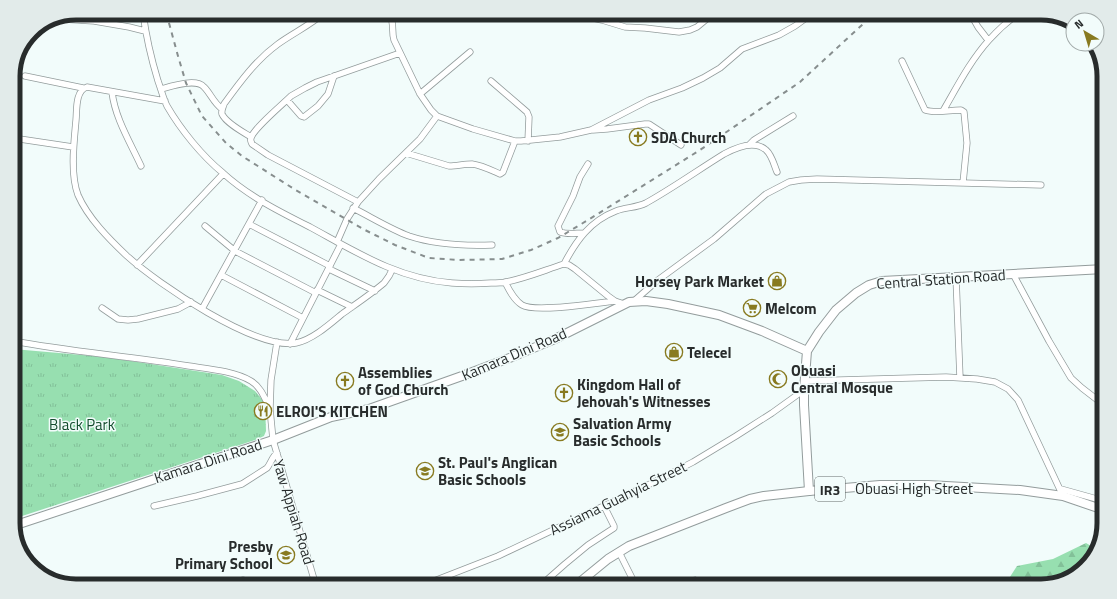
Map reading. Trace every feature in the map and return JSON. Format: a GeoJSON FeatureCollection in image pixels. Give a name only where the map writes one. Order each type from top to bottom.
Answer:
{"type":"FeatureCollection","features":[{"type":"Feature","properties":{"kind":"street"},"geometry":{"type":"LineString","coordinates":[[78,20],[129,26],[145,30]]}},
{"type":"Feature","properties":{"kind":"street"},"geometry":{"type":"LineString","coordinates":[[144,20],[152,62],[165,101],[174,117],[206,157],[223,174],[248,192],[339,243],[392,270],[415,277],[438,282],[472,284],[505,282],[564,264],[570,265],[615,301],[624,304]]}},
{"type":"Feature","properties":{"kind":"street"},"geometry":{"type":"LineString","coordinates":[[251,137],[227,120],[222,113],[224,104],[246,74],[268,52],[315,20]]}},
{"type":"Feature","properties":{"kind":"street"},"geometry":{"type":"LineString","coordinates":[[392,20],[393,36],[400,53],[420,94],[430,110],[437,116],[474,130],[515,141],[560,137],[591,130],[649,124],[681,145]]}},
{"type":"Feature","properties":{"kind":"street"},"geometry":{"type":"LineString","coordinates":[[602,20],[625,27],[679,32],[697,27],[706,20]]}},
{"type":"Feature","properties":{"kind":"street"},"geometry":{"type":"LineString","coordinates":[[591,130],[643,103],[703,78],[720,68],[742,49],[779,35],[803,20]]}},
{"type":"Feature","properties":{"kind":"street"},"geometry":{"type":"LineString","coordinates":[[974,20],[988,40]]}},
{"type":"Feature","properties":{"kind":"street"},"geometry":{"type":"LineString","coordinates":[[943,111],[976,56],[988,40],[1010,20]]}},
{"type":"Feature","properties":{"kind":"street"},"geometry":{"type":"LineString","coordinates":[[420,94],[470,52]]}},
{"type":"Feature","properties":{"kind":"street"},"geometry":{"type":"LineString","coordinates":[[358,202],[268,155],[252,144],[251,137],[256,130],[287,100],[304,88],[400,53]]}},
{"type":"Feature","properties":{"kind":"street"},"geometry":{"type":"LineString","coordinates":[[902,62],[925,110],[961,110],[964,112],[967,143],[963,183]]}},
{"type":"Feature","properties":{"kind":"street"},"geometry":{"type":"LineString","coordinates":[[25,76],[84,88],[94,88],[165,101]]}},
{"type":"Feature","properties":{"kind":"street"},"geometry":{"type":"LineString","coordinates":[[287,100],[301,116],[304,117],[318,106],[328,94],[334,76]]}},
{"type":"Feature","properties":{"kind":"street"},"geometry":{"type":"LineString","coordinates":[[491,81],[527,112],[529,117],[528,141]]}},
{"type":"Feature","properties":{"kind":"street"},"geometry":{"type":"LineString","coordinates":[[161,89],[195,82],[201,84],[216,104],[222,109]]}},
{"type":"Feature","properties":{"kind":"street"},"geometry":{"type":"LineString","coordinates":[[84,88],[78,98],[73,147],[75,183],[84,206],[105,233],[137,265],[202,309],[247,333],[276,342],[290,344],[298,343],[307,339],[375,291],[387,280],[392,270]]}},
{"type":"Feature","properties":{"kind":"street"},"geometry":{"type":"LineString","coordinates":[[112,92],[120,122],[141,166]]}},
{"type":"Feature","properties":{"kind":"street"},"geometry":{"type":"LineString","coordinates":[[290,344],[329,267],[339,243],[342,230],[353,208],[379,179],[424,135],[437,116]]}},
{"type":"Feature","properties":{"kind":"street"},"geometry":{"type":"LineString","coordinates":[[749,145],[754,140],[793,116]]}},
{"type":"Feature","properties":{"kind":"street"},"geometry":{"type":"LineString","coordinates":[[20,139],[73,147]]}},
{"type":"Feature","properties":{"kind":"street"},"geometry":{"type":"LineString","coordinates":[[406,153],[449,166],[475,165],[500,174],[503,172],[515,141]]}},
{"type":"Feature","properties":{"kind":"street"},"geometry":{"type":"LineString","coordinates":[[564,264],[575,244],[584,233],[610,214],[618,210],[640,206],[724,154],[733,150],[749,145],[759,146],[767,150],[777,172]]}},
{"type":"Feature","properties":{"kind":"street"},"geometry":{"type":"LineString","coordinates":[[584,233],[562,233],[560,232],[558,226],[573,196],[580,177],[588,164]]}},
{"type":"Feature","properties":{"kind":"street"},"geometry":{"type":"LineString","coordinates":[[137,265],[223,174]]}},
{"type":"Feature","properties":{"kind":"street"},"geometry":{"type":"LineString","coordinates":[[634,301],[658,280],[714,239],[766,194],[789,182],[817,179],[1041,185]]}},
{"type":"Feature","properties":{"kind":"street"},"geometry":{"type":"LineString","coordinates":[[202,309],[262,200]]}},
{"type":"Feature","properties":{"kind":"street"},"geometry":{"type":"LineString","coordinates":[[353,208],[401,233],[420,239],[451,245],[492,245]]}},
{"type":"Feature","properties":{"kind":"street"},"geometry":{"type":"LineString","coordinates":[[249,224],[375,291]]}},
{"type":"Feature","properties":{"kind":"street"},"geometry":{"type":"LineString","coordinates":[[205,226],[235,251],[317,292],[352,307]]}},
{"type":"Feature","properties":{"kind":"street","name":"Central Station Road"},"geometry":{"type":"LineString","coordinates":[[807,350],[836,310],[868,285],[882,282],[1097,269]]}},
{"type":"Feature","properties":{"kind":"street"},"geometry":{"type":"LineString","coordinates":[[1012,274],[1049,342],[1071,378],[1097,400]]}},
{"type":"Feature","properties":{"kind":"street"},"geometry":{"type":"LineString","coordinates":[[221,275],[303,318]]}},
{"type":"Feature","properties":{"kind":"street"},"geometry":{"type":"LineString","coordinates":[[956,277],[960,378]]}},
{"type":"Feature","properties":{"kind":"street"},"geometry":{"type":"LineString","coordinates":[[505,282],[516,299],[522,305],[529,308],[569,306],[615,301]]}},
{"type":"Feature","properties":{"kind":"street","name":"Kamara Dini Road"},"geometry":{"type":"LineString","coordinates":[[20,524],[273,440],[331,417],[369,409],[462,376],[555,339],[624,304],[634,301],[668,304],[719,316],[762,330],[807,350]]}},
{"type":"Feature","properties":{"kind":"street"},"geometry":{"type":"LineString","coordinates":[[102,308],[118,319],[128,320],[178,309],[191,302]]}},
{"type":"Feature","properties":{"kind":"street"},"geometry":{"type":"LineString","coordinates":[[20,342],[171,363],[238,375],[257,386],[262,392],[270,409]]}},
{"type":"Feature","properties":{"kind":"street","name":"Yaw Appiah Road"},"geometry":{"type":"LineString","coordinates":[[276,342],[271,380],[270,409],[273,440],[314,579]]}},
{"type":"Feature","properties":{"kind":"street"},"geometry":{"type":"LineString","coordinates":[[807,350],[804,390],[805,440],[809,491]]}},
{"type":"Feature","properties":{"kind":"street"},"geometry":{"type":"LineString","coordinates":[[805,381],[938,377],[978,379],[995,382],[1008,389],[1018,400],[1062,493],[1097,500]]}},
{"type":"Feature","properties":{"kind":"street","name":"Assiama Guahyia Street"},"geometry":{"type":"LineString","coordinates":[[439,579],[498,556],[693,462],[755,424],[804,390]]}},
{"type":"Feature","properties":{"kind":"street"},"geometry":{"type":"LineString","coordinates":[[154,506],[242,484],[267,468],[270,465],[273,456],[277,452]]}},
{"type":"Feature","properties":{"kind":"street","name":"Obuasi High Street"},"geometry":{"type":"LineString","coordinates":[[583,579],[598,566],[629,546],[740,502],[764,496],[880,485],[928,485],[1062,493],[1097,507]]}},
{"type":"Feature","properties":{"kind":"street"},"geometry":{"type":"LineString","coordinates":[[548,579],[582,549],[614,528],[614,524],[604,506]]}},
{"type":"Feature","properties":{"kind":"street"},"geometry":{"type":"LineString","coordinates":[[619,552],[632,579]]}},
{"type":"Feature","properties":{"kind":"green space","name":"Black Park"},"geometry":{"type":"Polygon","coordinates":[[[20,350],[105,357],[222,375],[239,381],[255,391],[265,403],[266,431],[264,436],[20,517],[20,350]]]}},
{"type":"Feature","properties":{"kind":"green space"},"geometry":{"type":"Polygon","coordinates":[[[1086,543],[1092,546],[1088,554],[1078,565],[1062,575],[1048,579],[1009,579],[1017,566],[1053,559],[1086,543]]]}},
{"type":"Feature","properties":{"kind":"railway"},"geometry":{"type":"LineString","coordinates":[[169,20],[186,83],[202,116],[226,143],[242,156],[294,189],[365,230],[395,245],[429,258],[459,260],[502,259],[531,250],[558,238],[700,150],[800,82],[867,20]]}},
{"type":"Feature","properties":{"kind":"place","name":"SDA Church"},"geometry":{"type":"Point","coordinates":[638,137]}},
{"type":"Feature","properties":{"kind":"place","name":"Horsey Park Market"},"geometry":{"type":"Point","coordinates":[777,281]}},
{"type":"Feature","properties":{"kind":"place","name":"Melcom"},"geometry":{"type":"Point","coordinates":[752,308]}},
{"type":"Feature","properties":{"kind":"place","name":"Telecel"},"geometry":{"type":"Point","coordinates":[674,352]}},
{"type":"Feature","properties":{"kind":"place","name":"Obuasi Central Mosque"},"geometry":{"type":"Point","coordinates":[778,379]}},
{"type":"Feature","properties":{"kind":"place","name":"Assemblies of God Church"},"geometry":{"type":"Point","coordinates":[345,381]}},
{"type":"Feature","properties":{"kind":"place","name":"Kingdom Hall of Jehovah's Witnesses"},"geometry":{"type":"Point","coordinates":[564,393]}},
{"type":"Feature","properties":{"kind":"place","name":"ELROI'S KITCHEN"},"geometry":{"type":"Point","coordinates":[263,411]}},
{"type":"Feature","properties":{"kind":"place","name":"Salvation Army Basic Schools"},"geometry":{"type":"Point","coordinates":[560,432]}},
{"type":"Feature","properties":{"kind":"place","name":"St. Paul's Anglican Basic Schools"},"geometry":{"type":"Point","coordinates":[425,471]}},
{"type":"Feature","properties":{"kind":"place","name":"Presby Primary School"},"geometry":{"type":"Point","coordinates":[286,555]}}]}
